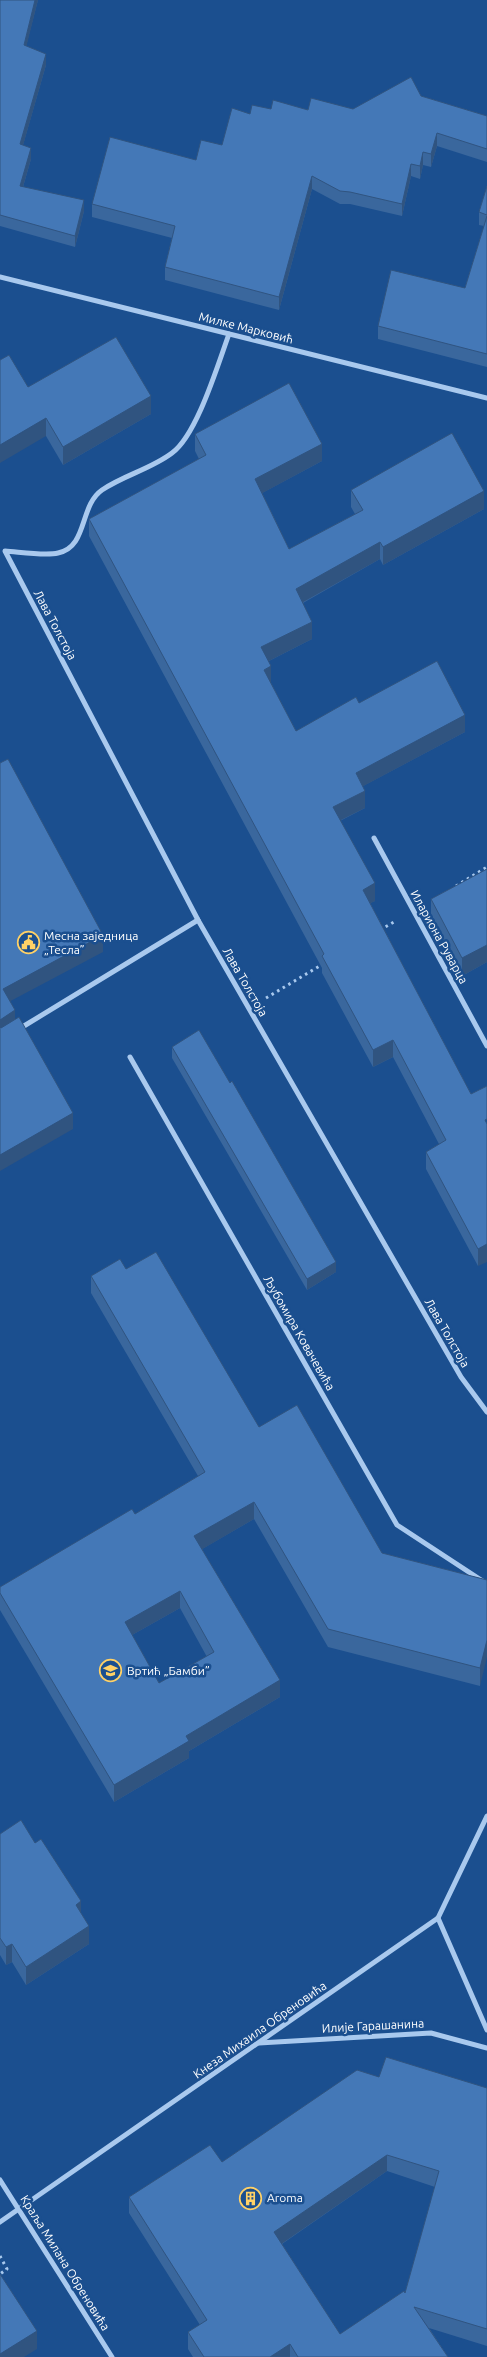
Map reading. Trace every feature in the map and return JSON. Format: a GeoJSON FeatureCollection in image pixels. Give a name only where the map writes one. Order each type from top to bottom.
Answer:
{"type":"FeatureCollection","features":[{"type":"Feature","properties":{"kind":"street","name":"Милке Марковић"},"geometry":{"type":"LineString","coordinates":[[0,276],[487,398]]}},
{"type":"Feature","properties":{"kind":"street","name":"Лава Толстоја"},"geometry":{"type":"LineString","coordinates":[[229,334],[190,434],[174,452],[156,464],[102,490],[86,509],[80,534],[72,547],[58,553],[5,551],[198,920],[461,1377],[487,1412]]}},
{"type":"Feature","properties":{"kind":"street","name":"Илариона Руварца"},"geometry":{"type":"LineString","coordinates":[[374,838],[487,1046]]}},
{"type":"Feature","properties":{"kind":"street"},"geometry":{"type":"LineString","coordinates":[[16,1030],[198,920]]}},
{"type":"Feature","properties":{"kind":"street","name":"Љубомира Ковачевића"},"geometry":{"type":"LineString","coordinates":[[130,1057],[397,1525],[487,1584]]}},
{"type":"Feature","properties":{"kind":"street","name":"Кнеза Михаила Обреновића"},"geometry":{"type":"LineString","coordinates":[[0,2222],[438,1918],[487,1816]]}},
{"type":"Feature","properties":{"kind":"street"},"geometry":{"type":"LineString","coordinates":[[438,1918],[487,2030]]}},
{"type":"Feature","properties":{"kind":"street","name":"Илије Гарашанина"},"geometry":{"type":"LineString","coordinates":[[259,2043],[431,2033],[487,2048]]}},
{"type":"Feature","properties":{"kind":"street","name":"Краља Милана Обреновића"},"geometry":{"type":"LineString","coordinates":[[0,2180],[112,2357]]}},
{"type":"Feature","properties":{"kind":"path"},"geometry":{"type":"LineString","coordinates":[[454,887],[487,867]]}},
{"type":"Feature","properties":{"kind":"path"},"geometry":{"type":"LineString","coordinates":[[372,935],[413,911]]}},
{"type":"Feature","properties":{"kind":"path"},"geometry":{"type":"LineString","coordinates":[[248,1008],[331,960]]}},
{"type":"Feature","properties":{"kind":"path"},"geometry":{"type":"LineString","coordinates":[[0,2256],[7,2269],[0,2274]]}},
{"type":"Feature","properties":{"kind":"building"},"geometry":{"type":"Polygon","coordinates":[[[0,0],[35,0],[24,45],[46,54],[20,144],[31,148],[20,186],[84,200],[75,236],[0,215],[0,0]]]}},
{"type":"Feature","properties":{"kind":"building"},"geometry":{"type":"Polygon","coordinates":[[[411,77],[421,96],[487,116],[487,149],[437,133],[431,154],[423,152],[420,166],[411,164],[402,204],[340,191],[312,176],[279,297],[165,267],[175,226],[92,204],[110,137],[196,160],[201,140],[222,145],[232,108],[250,114],[252,105],[271,109],[273,100],[308,110],[311,98],[353,109],[411,77]]]}},
{"type":"Feature","properties":{"kind":"building"},"geometry":{"type":"Polygon","coordinates":[[[487,186],[487,215],[479,212],[487,186]]]}},
{"type":"Feature","properties":{"kind":"building"},"geometry":{"type":"Polygon","coordinates":[[[487,216],[487,354],[378,326],[391,270],[465,288],[487,216]]]}},
{"type":"Feature","properties":{"kind":"building"},"geometry":{"type":"Polygon","coordinates":[[[116,337],[151,396],[63,447],[46,418],[0,445],[0,360],[9,355],[28,387],[116,337]]]}},
{"type":"Feature","properties":{"kind":"building"},"geometry":{"type":"Polygon","coordinates":[[[289,383],[322,444],[255,479],[289,549],[363,510],[351,490],[452,433],[484,491],[383,547],[380,542],[296,589],[312,622],[261,647],[271,666],[264,670],[296,731],[356,697],[359,703],[437,661],[465,715],[356,773],[365,791],[333,807],[375,883],[363,890],[471,1094],[487,1086],[487,1119],[485,1120],[487,1124],[487,1244],[478,1249],[426,1152],[446,1140],[393,1040],[373,1050],[322,956],[324,954],[89,519],[206,455],[195,434],[289,383]]]}},
{"type":"Feature","properties":{"kind":"building"},"geometry":{"type":"Polygon","coordinates":[[[8,759],[103,935],[3,989],[15,1010],[0,1020],[0,763],[8,759]]]}},
{"type":"Feature","properties":{"kind":"building"},"geometry":{"type":"Polygon","coordinates":[[[487,869],[487,945],[462,958],[431,899],[487,869]]]}},
{"type":"Feature","properties":{"kind":"building"},"geometry":{"type":"Polygon","coordinates":[[[19,1017],[73,1113],[0,1155],[0,1027],[19,1017]]]}},
{"type":"Feature","properties":{"kind":"building"},"geometry":{"type":"Polygon","coordinates":[[[199,1030],[230,1083],[232,1081],[336,1262],[307,1279],[172,1047],[199,1030]]]}},
{"type":"Feature","properties":{"kind":"building"},"geometry":{"type":"Polygon","coordinates":[[[156,1252],[259,1427],[297,1405],[382,1553],[487,1580],[487,1640],[480,1668],[328,1629],[254,1502],[194,1536],[280,1680],[186,1736],[189,1741],[114,1785],[0,1593],[0,1587],[132,1509],[135,1514],[205,1472],[91,1276],[120,1259],[126,1269],[156,1252]],[[180,1591],[125,1622],[159,1683],[214,1652],[180,1591]]]}},
{"type":"Feature","properties":{"kind":"building"},"geometry":{"type":"Polygon","coordinates":[[[21,1820],[35,1843],[41,1839],[81,1901],[76,1905],[89,1926],[26,1967],[12,1944],[6,1947],[0,1938],[0,1834],[21,1820]]]}},
{"type":"Feature","properties":{"kind":"building"},"geometry":{"type":"Polygon","coordinates":[[[386,2057],[487,2088],[487,2329],[414,2307],[448,2357],[298,2357],[290,2344],[270,2357],[204,2357],[188,2332],[207,2320],[129,2197],[210,2145],[222,2162],[357,2070],[379,2077],[386,2057]],[[387,2155],[274,2232],[340,2334],[404,2291],[405,2293],[439,2171],[387,2155]]]}},
{"type":"Feature","properties":{"kind":"building"},"geometry":{"type":"Polygon","coordinates":[[[0,2274],[37,2331],[0,2354],[0,2274]]]}},
{"type":"Feature","properties":{"kind":"place","name":"Месна заједница „Тесла”"},"geometry":{"type":"Point","coordinates":[28,943]}},
{"type":"Feature","properties":{"kind":"place","name":"Вртић „Бамби”"},"geometry":{"type":"Point","coordinates":[111,1671]}},
{"type":"Feature","properties":{"kind":"place","name":"Aroma"},"geometry":{"type":"Point","coordinates":[251,2198]}}]}
